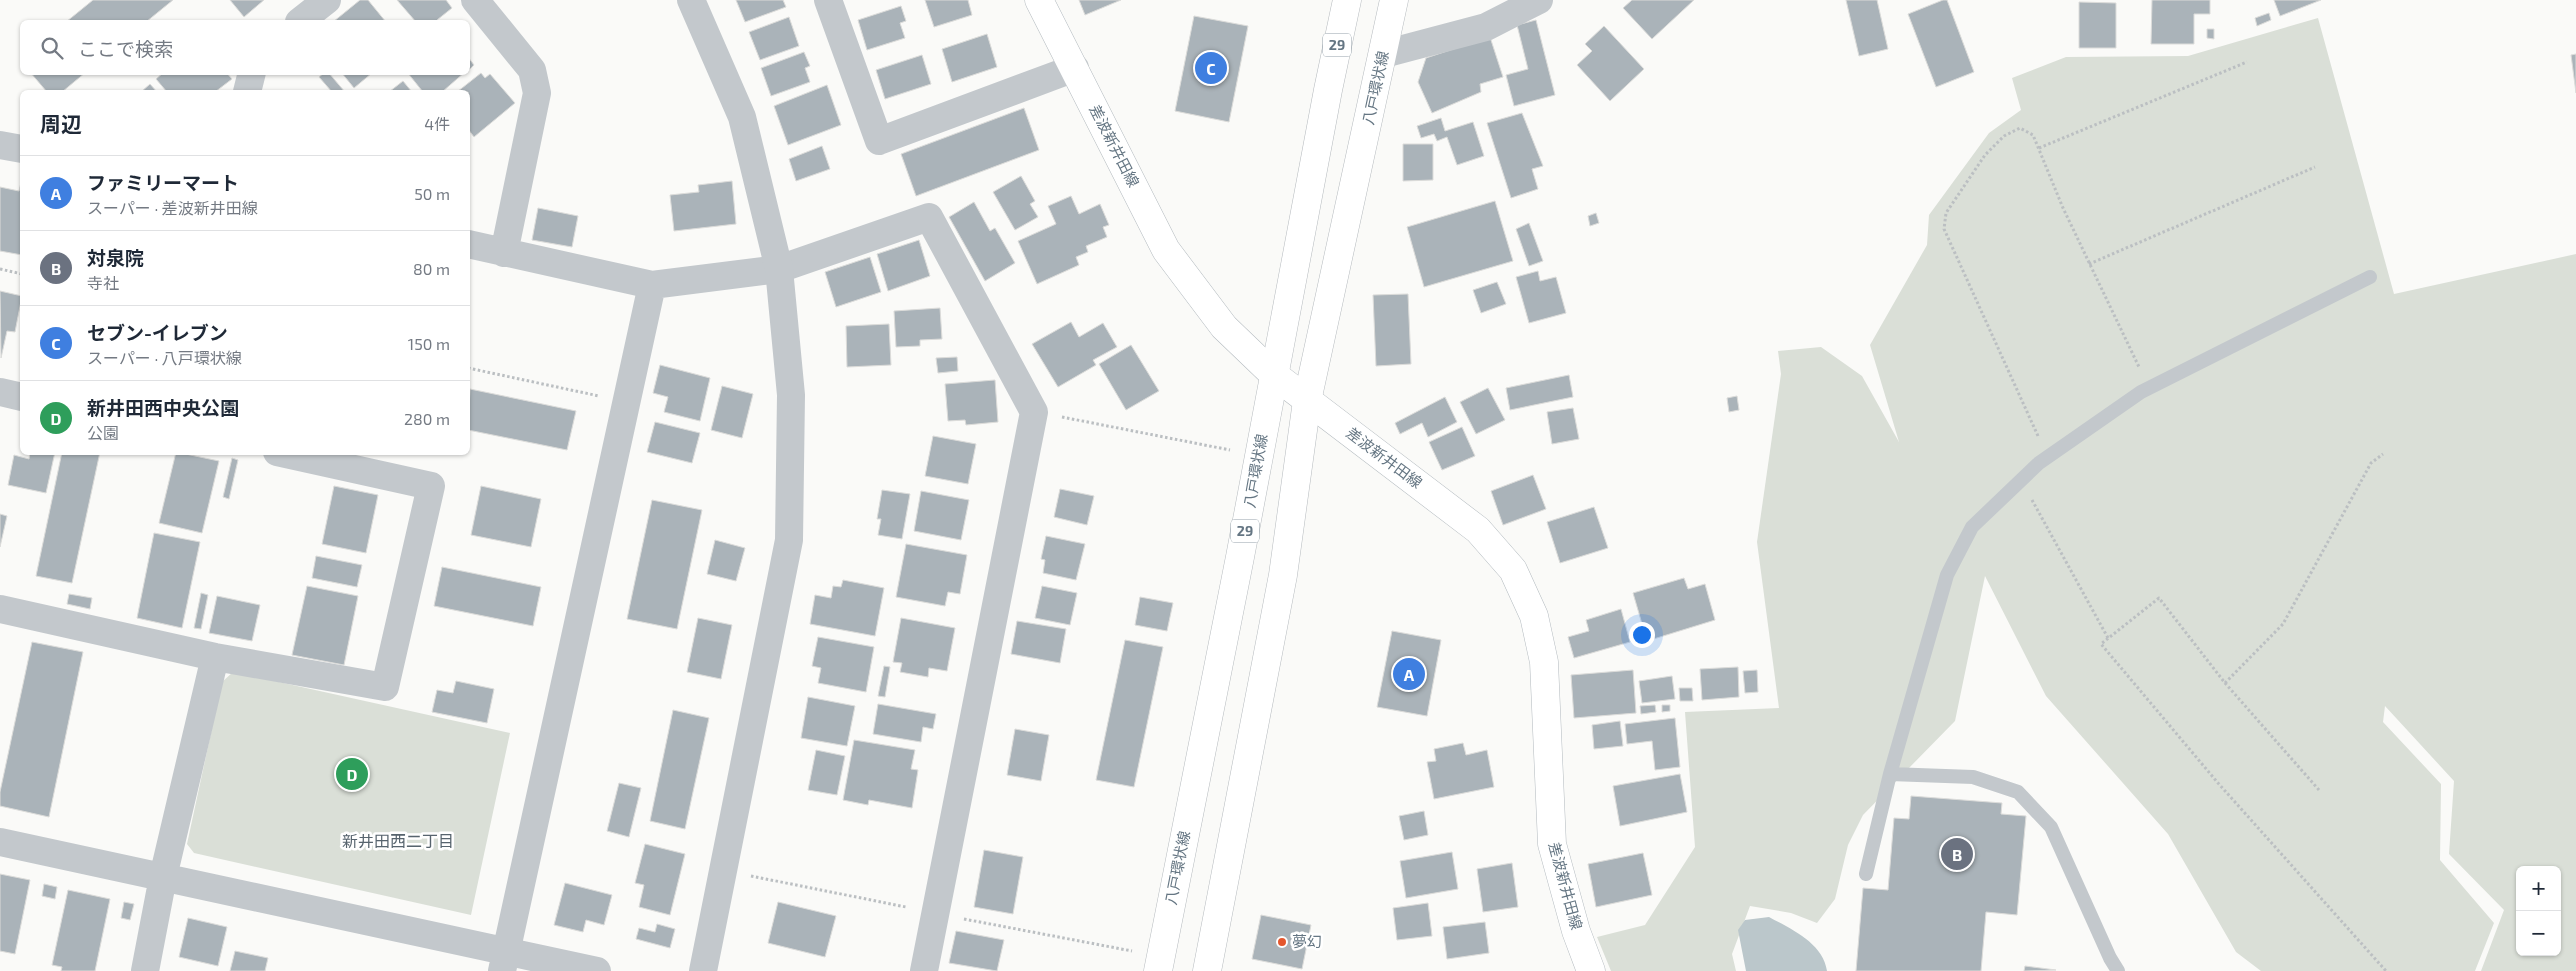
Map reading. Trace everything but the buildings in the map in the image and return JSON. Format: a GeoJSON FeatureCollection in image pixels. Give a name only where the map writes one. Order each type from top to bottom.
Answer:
{"type":"FeatureCollection","features":[{"type":"Feature","properties":{"kind":"main road","name":"差波新井田線"},"geometry":{"type":"LineString","coordinates":[[1038,0],[1166,250],[1224,326],[1273,374],[1478,530],[1513,570],[1534,616],[1544,662],[1552,844],[1576,931],[1591,971]]}},
{"type":"Feature","properties":{"kind":"main road","name":"八戸環状線"},"geometry":{"type":"LineString","coordinates":[[1158,971],[1347,0]]}},
{"type":"Feature","properties":{"kind":"main road","name":"八戸環状線"},"geometry":{"type":"LineString","coordinates":[[1206,971],[1283,575],[1307,401],[1384,54],[1394,0]]}},
{"type":"Feature","properties":{"kind":"street"},"geometry":{"type":"LineString","coordinates":[[302,20],[327,0]]}},
{"type":"Feature","properties":{"kind":"street"},"geometry":{"type":"LineString","coordinates":[[475,0],[532,70],[537,93],[504,253]]}},
{"type":"Feature","properties":{"kind":"street"},"geometry":{"type":"LineString","coordinates":[[691,0],[742,117],[779,269],[790,396],[789,540],[703,971]]}},
{"type":"Feature","properties":{"kind":"street"},"geometry":{"type":"LineString","coordinates":[[828,0],[879,141],[1074,68]]}},
{"type":"Feature","properties":{"kind":"street"},"geometry":{"type":"LineString","coordinates":[[1384,54],[1486,27],[1539,0]]}},
{"type":"Feature","properties":{"kind":"street"},"geometry":{"type":"LineString","coordinates":[[248,90],[251,75]]}},
{"type":"Feature","properties":{"kind":"street"},"geometry":{"type":"LineString","coordinates":[[0,145],[20,149]]}},
{"type":"Feature","properties":{"kind":"street"},"geometry":{"type":"LineString","coordinates":[[470,244],[652,285],[779,269],[929,217],[1034,412],[924,971]]}},
{"type":"Feature","properties":{"kind":"street"},"geometry":{"type":"LineString","coordinates":[[504,960],[652,285]]}},
{"type":"Feature","properties":{"kind":"street"},"geometry":{"type":"LineString","coordinates":[[0,392],[20,397]]}},
{"type":"Feature","properties":{"kind":"street"},"geometry":{"type":"LineString","coordinates":[[0,609],[216,656],[385,687],[431,486],[291,455]]}},
{"type":"Feature","properties":{"kind":"street"},"geometry":{"type":"LineString","coordinates":[[144,971],[163,878],[216,656]]}},
{"type":"Feature","properties":{"kind":"street"},"geometry":{"type":"LineString","coordinates":[[0,842],[163,878],[504,960],[596,971]]}},
{"type":"Feature","properties":{"kind":"lane"},"geometry":{"type":"LineString","coordinates":[[1866,874],[1890,774],[1947,575],[1972,526],[2048,457],[2149,388],[2370,277]]}},
{"type":"Feature","properties":{"kind":"lane"},"geometry":{"type":"LineString","coordinates":[[1890,774],[1973,777],[2018,792],[2051,827],[2110,958],[2118,971]]}},
{"type":"Feature","properties":{"kind":"path"},"geometry":{"type":"LineString","coordinates":[[2039,148],[2247,62]]}},
{"type":"Feature","properties":{"kind":"path"},"geometry":{"type":"LineString","coordinates":[[2048,457],[1944,229],[1946,213],[1985,155],[2004,136],[2020,128],[2033,135],[2062,208],[2149,388]]}},
{"type":"Feature","properties":{"kind":"path"},"geometry":{"type":"LineString","coordinates":[[2089,264],[2315,166]]}},
{"type":"Feature","properties":{"kind":"path"},"geometry":{"type":"LineString","coordinates":[[0,269],[20,274]]}},
{"type":"Feature","properties":{"kind":"path"},"geometry":{"type":"LineString","coordinates":[[470,368],[599,396],[597,406]]}},
{"type":"Feature","properties":{"kind":"path"},"geometry":{"type":"LineString","coordinates":[[1034,412],[1230,450]]}},
{"type":"Feature","properties":{"kind":"path"},"geometry":{"type":"LineString","coordinates":[[2225,683],[2282,624],[2371,463],[2383,454]]}},
{"type":"Feature","properties":{"kind":"path"},"geometry":{"type":"LineString","coordinates":[[2021,480],[2108,638]]}},
{"type":"Feature","properties":{"kind":"path"},"geometry":{"type":"LineString","coordinates":[[2319,790],[2225,683],[2159,598],[2101,644],[2218,783],[2386,971]]}},
{"type":"Feature","properties":{"kind":"shaded area"},"geometry":{"type":"Polygon","coordinates":[[[2318,18],[2394,294],[2576,254],[2576,971],[2481,971],[2504,910],[2449,854],[2454,781],[2385,706],[2383,722],[2441,784],[2440,860],[2494,923],[2475,971],[2261,971],[2236,952],[2168,834],[2046,696],[1985,576],[1955,721],[1863,815],[1848,845],[1835,899],[1817,923],[1791,913],[1750,906],[1732,954],[1736,971],[1611,971],[1597,937],[1645,925],[1695,847],[1685,712],[1779,708],[1757,542],[1781,374],[1778,351],[1821,347],[1862,376],[1899,442],[1870,345],[1927,245],[1929,215],[1989,133],[2021,110],[2012,78],[2066,57],[2188,56],[2318,18]]]}},
{"type":"Feature","properties":{"kind":"shaded area"},"geometry":{"type":"Polygon","coordinates":[[[233,672],[510,733],[471,915],[194,853],[187,844],[222,682],[233,672]]]}},
{"type":"Feature","properties":{"kind":"shaded area"},"geometry":{"type":"Polygon","coordinates":[[[1769,917],[1796,932],[1813,945],[1824,961],[1827,971],[1746,971],[1738,930],[1745,920],[1769,917]]]}},
{"type":"Feature","properties":{"kind":"place","name":"セブン-イレブン"},"geometry":{"type":"Point","coordinates":[1211,68]}},
{"type":"Feature","properties":{"kind":"place","name":"ファミリーマート"},"geometry":{"type":"Point","coordinates":[1409,674]}},
{"type":"Feature","properties":{"kind":"place","name":"新井田西中央公園"},"geometry":{"type":"Point","coordinates":[352,774]}},
{"type":"Feature","properties":{"kind":"place","name":"対泉院"},"geometry":{"type":"Point","coordinates":[1957,854]}},
{"type":"Feature","properties":{"kind":"place","name":"夢幻"},"geometry":{"type":"Point","coordinates":[1282,942]}},
{"type":"Feature","properties":{"kind":"district","name":"新井田西二丁目"},"geometry":{"type":"Point","coordinates":[398,841]}}]}
